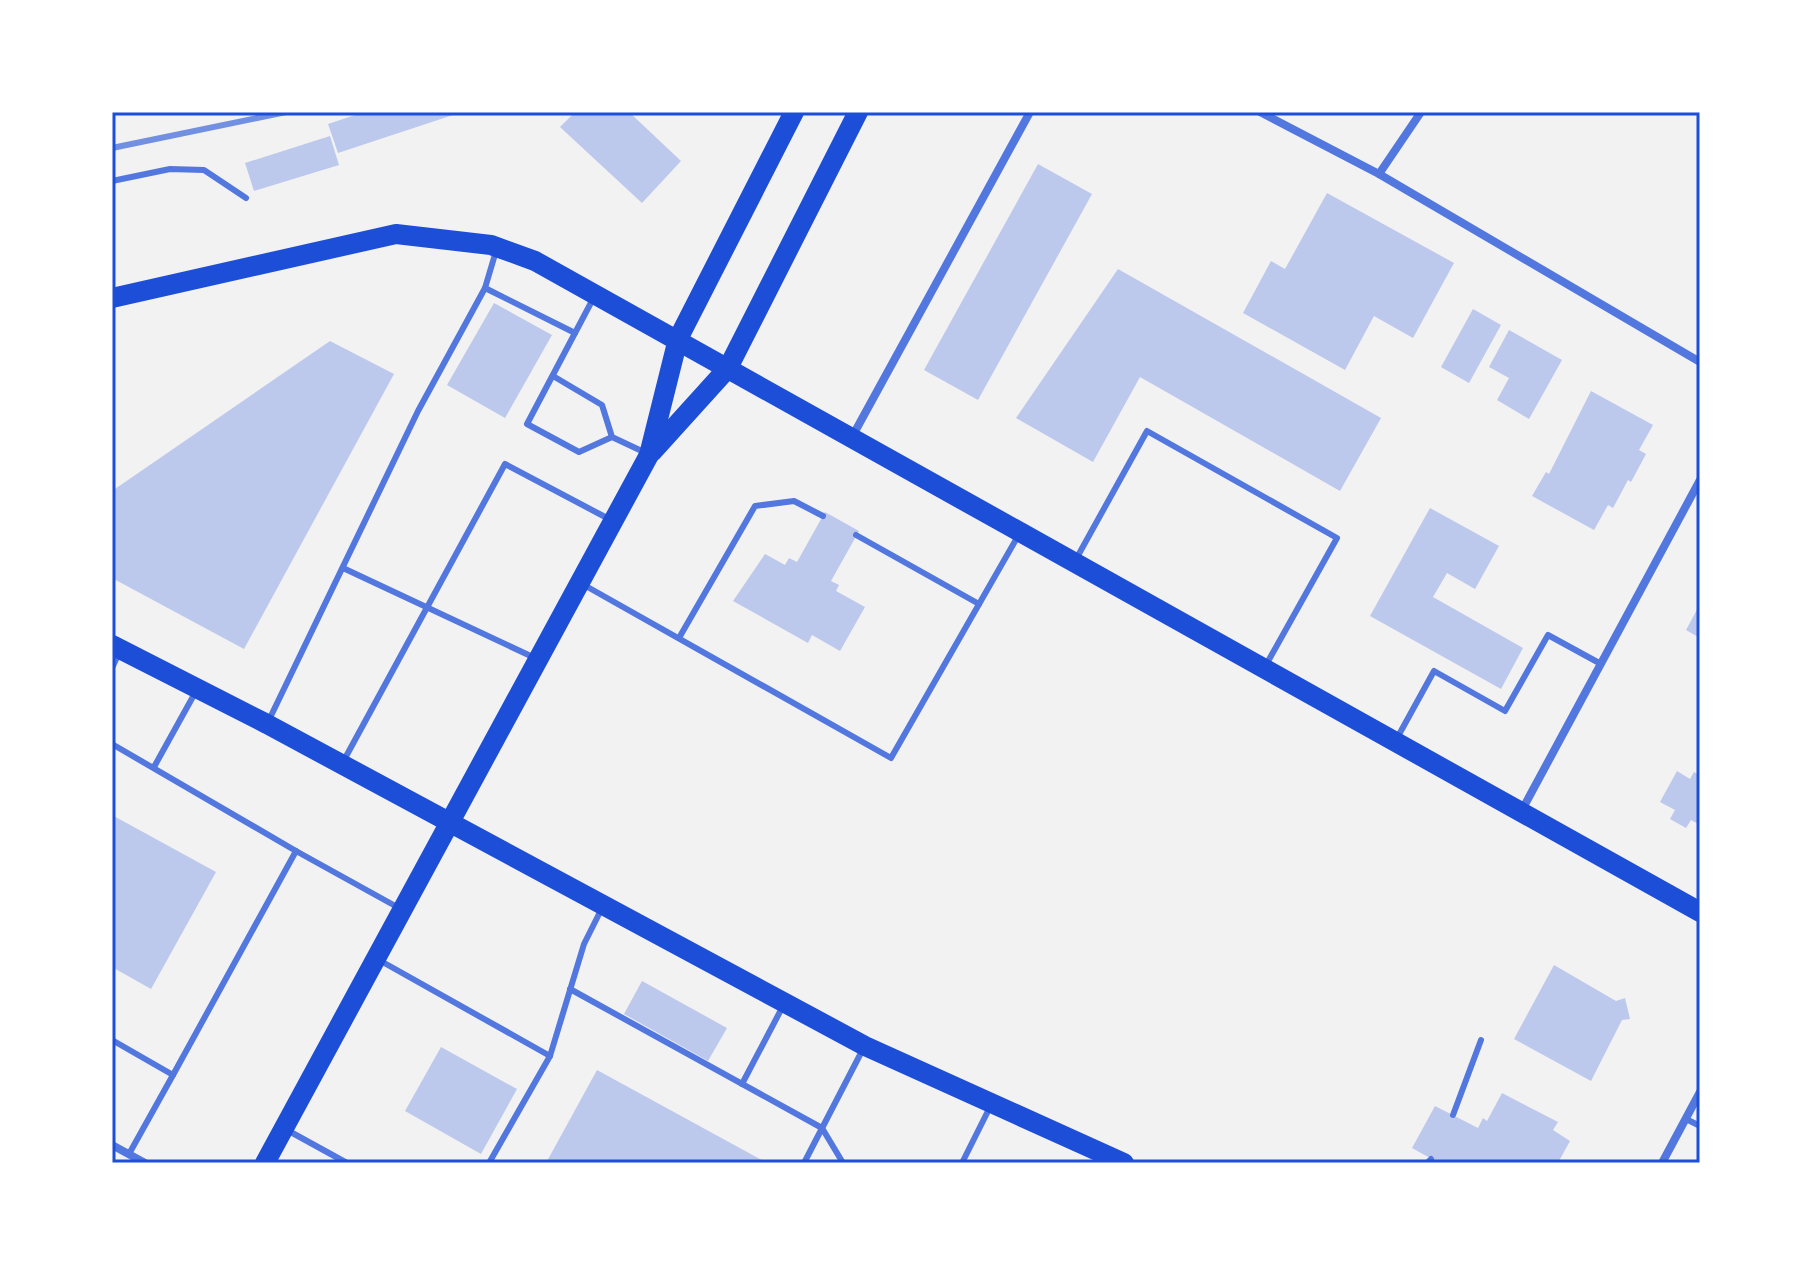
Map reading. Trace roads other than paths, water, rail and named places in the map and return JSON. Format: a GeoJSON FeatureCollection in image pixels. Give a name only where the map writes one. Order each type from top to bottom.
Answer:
{"type":"FeatureCollection","features":[{"type":"Feature","properties":{"kind":"main road"},"geometry":{"type":"LineString","coordinates":[[649,455],[678,339],[794,112]]}},
{"type":"Feature","properties":{"kind":"main road"},"geometry":{"type":"LineString","coordinates":[[265,1163],[649,455],[728,368],[858,112]]}},
{"type":"Feature","properties":{"kind":"main road"},"geometry":{"type":"LineString","coordinates":[[112,298],[396,234],[497,247],[535,261],[1700,912]]}},
{"type":"Feature","properties":{"kind":"main road"},"geometry":{"type":"LineString","coordinates":[[115,654],[267,724],[865,1046],[1124,1163]]}},
{"type":"Feature","properties":{"kind":"street"},"geometry":{"type":"LineString","coordinates":[[851,439],[1030,112]]}},
{"type":"Feature","properties":{"kind":"street"},"geometry":{"type":"LineString","coordinates":[[1260,112],[1379,174],[1700,362]]}},
{"type":"Feature","properties":{"kind":"street"},"geometry":{"type":"LineString","coordinates":[[1379,174],[1421,112]]}},
{"type":"Feature","properties":{"kind":"street"},"geometry":{"type":"LineString","coordinates":[[1522,810],[1700,480]]}},
{"type":"Feature","properties":{"kind":"street"},"geometry":{"type":"LineString","coordinates":[[1662,1163],[1700,1092]]}},
{"type":"Feature","properties":{"kind":"street"},"geometry":{"type":"LineString","coordinates":[[112,1145],[145,1163]]}},
{"type":"Feature","properties":{"kind":"lane"},"geometry":{"type":"LineString","coordinates":[[112,181],[170,169],[204,170],[246,198]]}},
{"type":"Feature","properties":{"kind":"lane"},"geometry":{"type":"LineString","coordinates":[[267,724],[418,411],[485,288],[497,247]]}},
{"type":"Feature","properties":{"kind":"lane"},"geometry":{"type":"LineString","coordinates":[[485,288],[575,333]]}},
{"type":"Feature","properties":{"kind":"lane"},"geometry":{"type":"LineString","coordinates":[[595,294],[527,424],[579,452],[612,437]]}},
{"type":"Feature","properties":{"kind":"lane"},"geometry":{"type":"LineString","coordinates":[[553,376],[602,405],[612,437],[649,455]]}},
{"type":"Feature","properties":{"kind":"lane"},"geometry":{"type":"LineString","coordinates":[[1074,562],[1147,431],[1337,538],[1264,668]]}},
{"type":"Feature","properties":{"kind":"lane"},"geometry":{"type":"LineString","coordinates":[[341,766],[505,464],[613,521]]}},
{"type":"Feature","properties":{"kind":"lane"},"geometry":{"type":"LineString","coordinates":[[679,638],[755,506],[794,501],[823,516]]}},
{"type":"Feature","properties":{"kind":"lane"},"geometry":{"type":"LineString","coordinates":[[579,582],[891,758],[1019,532]]}},
{"type":"Feature","properties":{"kind":"lane"},"geometry":{"type":"LineString","coordinates":[[856,535],[979,604]]}},
{"type":"Feature","properties":{"kind":"lane"},"geometry":{"type":"LineString","coordinates":[[343,568],[538,660]]}},
{"type":"Feature","properties":{"kind":"lane"},"geometry":{"type":"LineString","coordinates":[[1396,741],[1434,671],[1505,711],[1548,635],[1601,664]]}},
{"type":"Feature","properties":{"kind":"lane"},"geometry":{"type":"LineString","coordinates":[[154,767],[196,689]]}},
{"type":"Feature","properties":{"kind":"lane"},"geometry":{"type":"LineString","coordinates":[[112,744],[402,910]]}},
{"type":"Feature","properties":{"kind":"lane"},"geometry":{"type":"LineString","coordinates":[[129,1154],[296,851]]}},
{"type":"Feature","properties":{"kind":"lane"},"geometry":{"type":"LineString","coordinates":[[489,1163],[550,1056],[584,944],[604,906]]}},
{"type":"Feature","properties":{"kind":"lane"},"geometry":{"type":"LineString","coordinates":[[376,959],[550,1056]]}},
{"type":"Feature","properties":{"kind":"lane"},"geometry":{"type":"LineString","coordinates":[[570,989],[822,1128],[843,1163]]}},
{"type":"Feature","properties":{"kind":"lane"},"geometry":{"type":"LineString","coordinates":[[742,1084],[785,1003]]}},
{"type":"Feature","properties":{"kind":"lane"},"geometry":{"type":"LineString","coordinates":[[112,1040],[173,1075]]}},
{"type":"Feature","properties":{"kind":"lane"},"geometry":{"type":"LineString","coordinates":[[1453,1115],[1481,1040]]}},
{"type":"Feature","properties":{"kind":"lane"},"geometry":{"type":"LineString","coordinates":[[804,1163],[865,1046]]}},
{"type":"Feature","properties":{"kind":"lane"},"geometry":{"type":"LineString","coordinates":[[962,1163],[992,1104]]}},
{"type":"Feature","properties":{"kind":"lane"},"geometry":{"type":"LineString","coordinates":[[1686,1119],[1700,1126]]}},
{"type":"Feature","properties":{"kind":"lane"},"geometry":{"type":"LineString","coordinates":[[283,1128],[347,1163]]}},
{"type":"Feature","properties":{"kind":"railway"},"geometry":{"type":"LineString","coordinates":[[112,148],[286,112]]}}]}
